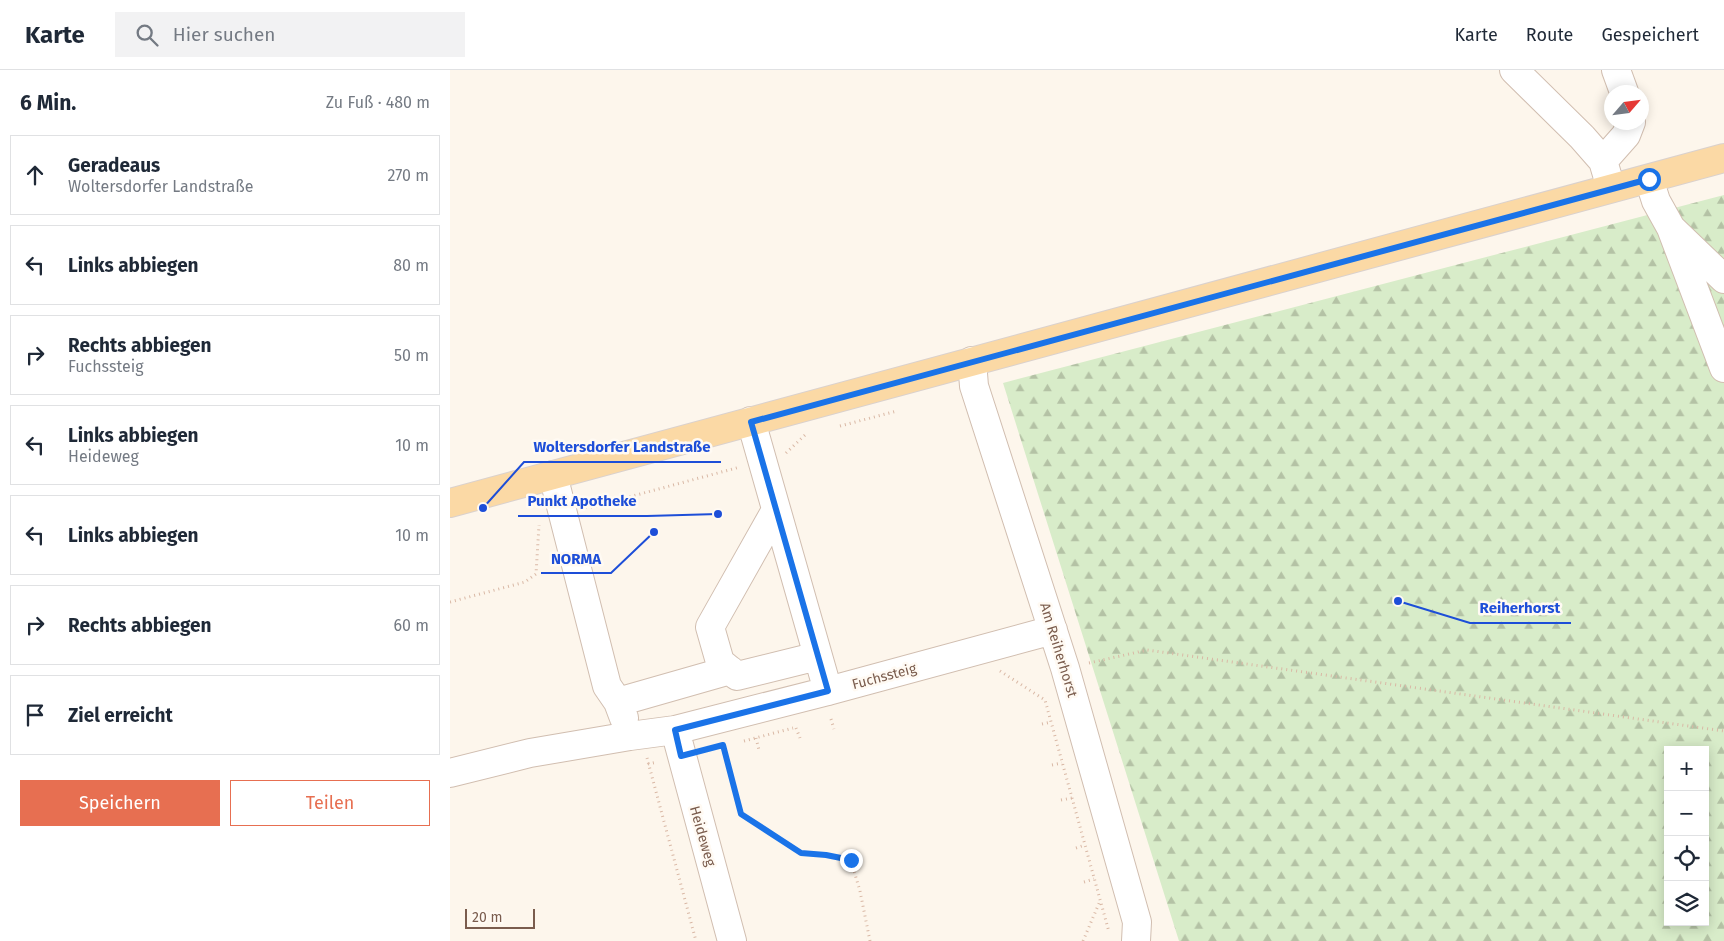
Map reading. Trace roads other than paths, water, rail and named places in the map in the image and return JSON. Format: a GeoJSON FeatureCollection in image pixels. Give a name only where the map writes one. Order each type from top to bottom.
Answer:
{"type":"FeatureCollection","features":[{"type":"Feature","properties":{"kind":"main road"},"geometry":{"type":"LineString","coordinates":[[450,503],[1724,158]]}},
{"type":"Feature","properties":{"kind":"street"},"geometry":{"type":"LineString","coordinates":[[1514,70],[1582,137],[1603,161],[1611,188]]}},
{"type":"Feature","properties":{"kind":"street"},"geometry":{"type":"LineString","coordinates":[[1616,70],[1621,85]]}},
{"type":"Feature","properties":{"kind":"street"},"geometry":{"type":"LineString","coordinates":[[1603,161],[1626,135],[1628,130]]}},
{"type":"Feature","properties":{"kind":"street"},"geometry":{"type":"LineString","coordinates":[[1649,179],[1656,201],[1671,228],[1724,368]]}},
{"type":"Feature","properties":{"kind":"street"},"geometry":{"type":"LineString","coordinates":[[1671,228],[1724,279]]}},
{"type":"Feature","properties":{"kind":"street","name":"Am Reiherhorst"},"geometry":{"type":"LineString","coordinates":[[972,361],[974,386],[1065,668],[1137,922],[1136,941]]}},
{"type":"Feature","properties":{"kind":"street"},"geometry":{"type":"LineString","coordinates":[[751,422],[828,691]]}},
{"type":"Feature","properties":{"kind":"street"},"geometry":{"type":"LineString","coordinates":[[553,475],[607,686],[618,702],[637,744]]}},
{"type":"Feature","properties":{"kind":"street"},"geometry":{"type":"LineString","coordinates":[[776,510],[710,626],[720,662],[738,676],[818,656]]}},
{"type":"Feature","properties":{"kind":"street","name":"Fuchssteig"},"geometry":{"type":"LineString","coordinates":[[450,773],[530,753],[637,744],[678,743],[828,691],[1053,630]]}},
{"type":"Feature","properties":{"kind":"street"},"geometry":{"type":"LineString","coordinates":[[618,702],[730,670]]}},
{"type":"Feature","properties":{"kind":"street","name":"Heideweg"},"geometry":{"type":"LineString","coordinates":[[678,743],[732,941]]}},
{"type":"Feature","properties":{"kind":"place","name":"Woltersdorfer Landstraße"},"geometry":{"type":"Point","coordinates":[483,508]}},
{"type":"Feature","properties":{"kind":"place","name":"Punkt Apotheke"},"geometry":{"type":"Point","coordinates":[718,514]}},
{"type":"Feature","properties":{"kind":"place","name":"NORMA"},"geometry":{"type":"Point","coordinates":[654,532]}},
{"type":"Feature","properties":{"kind":"place","name":"Reiherhorst"},"geometry":{"type":"Point","coordinates":[1398,601]}}]}
